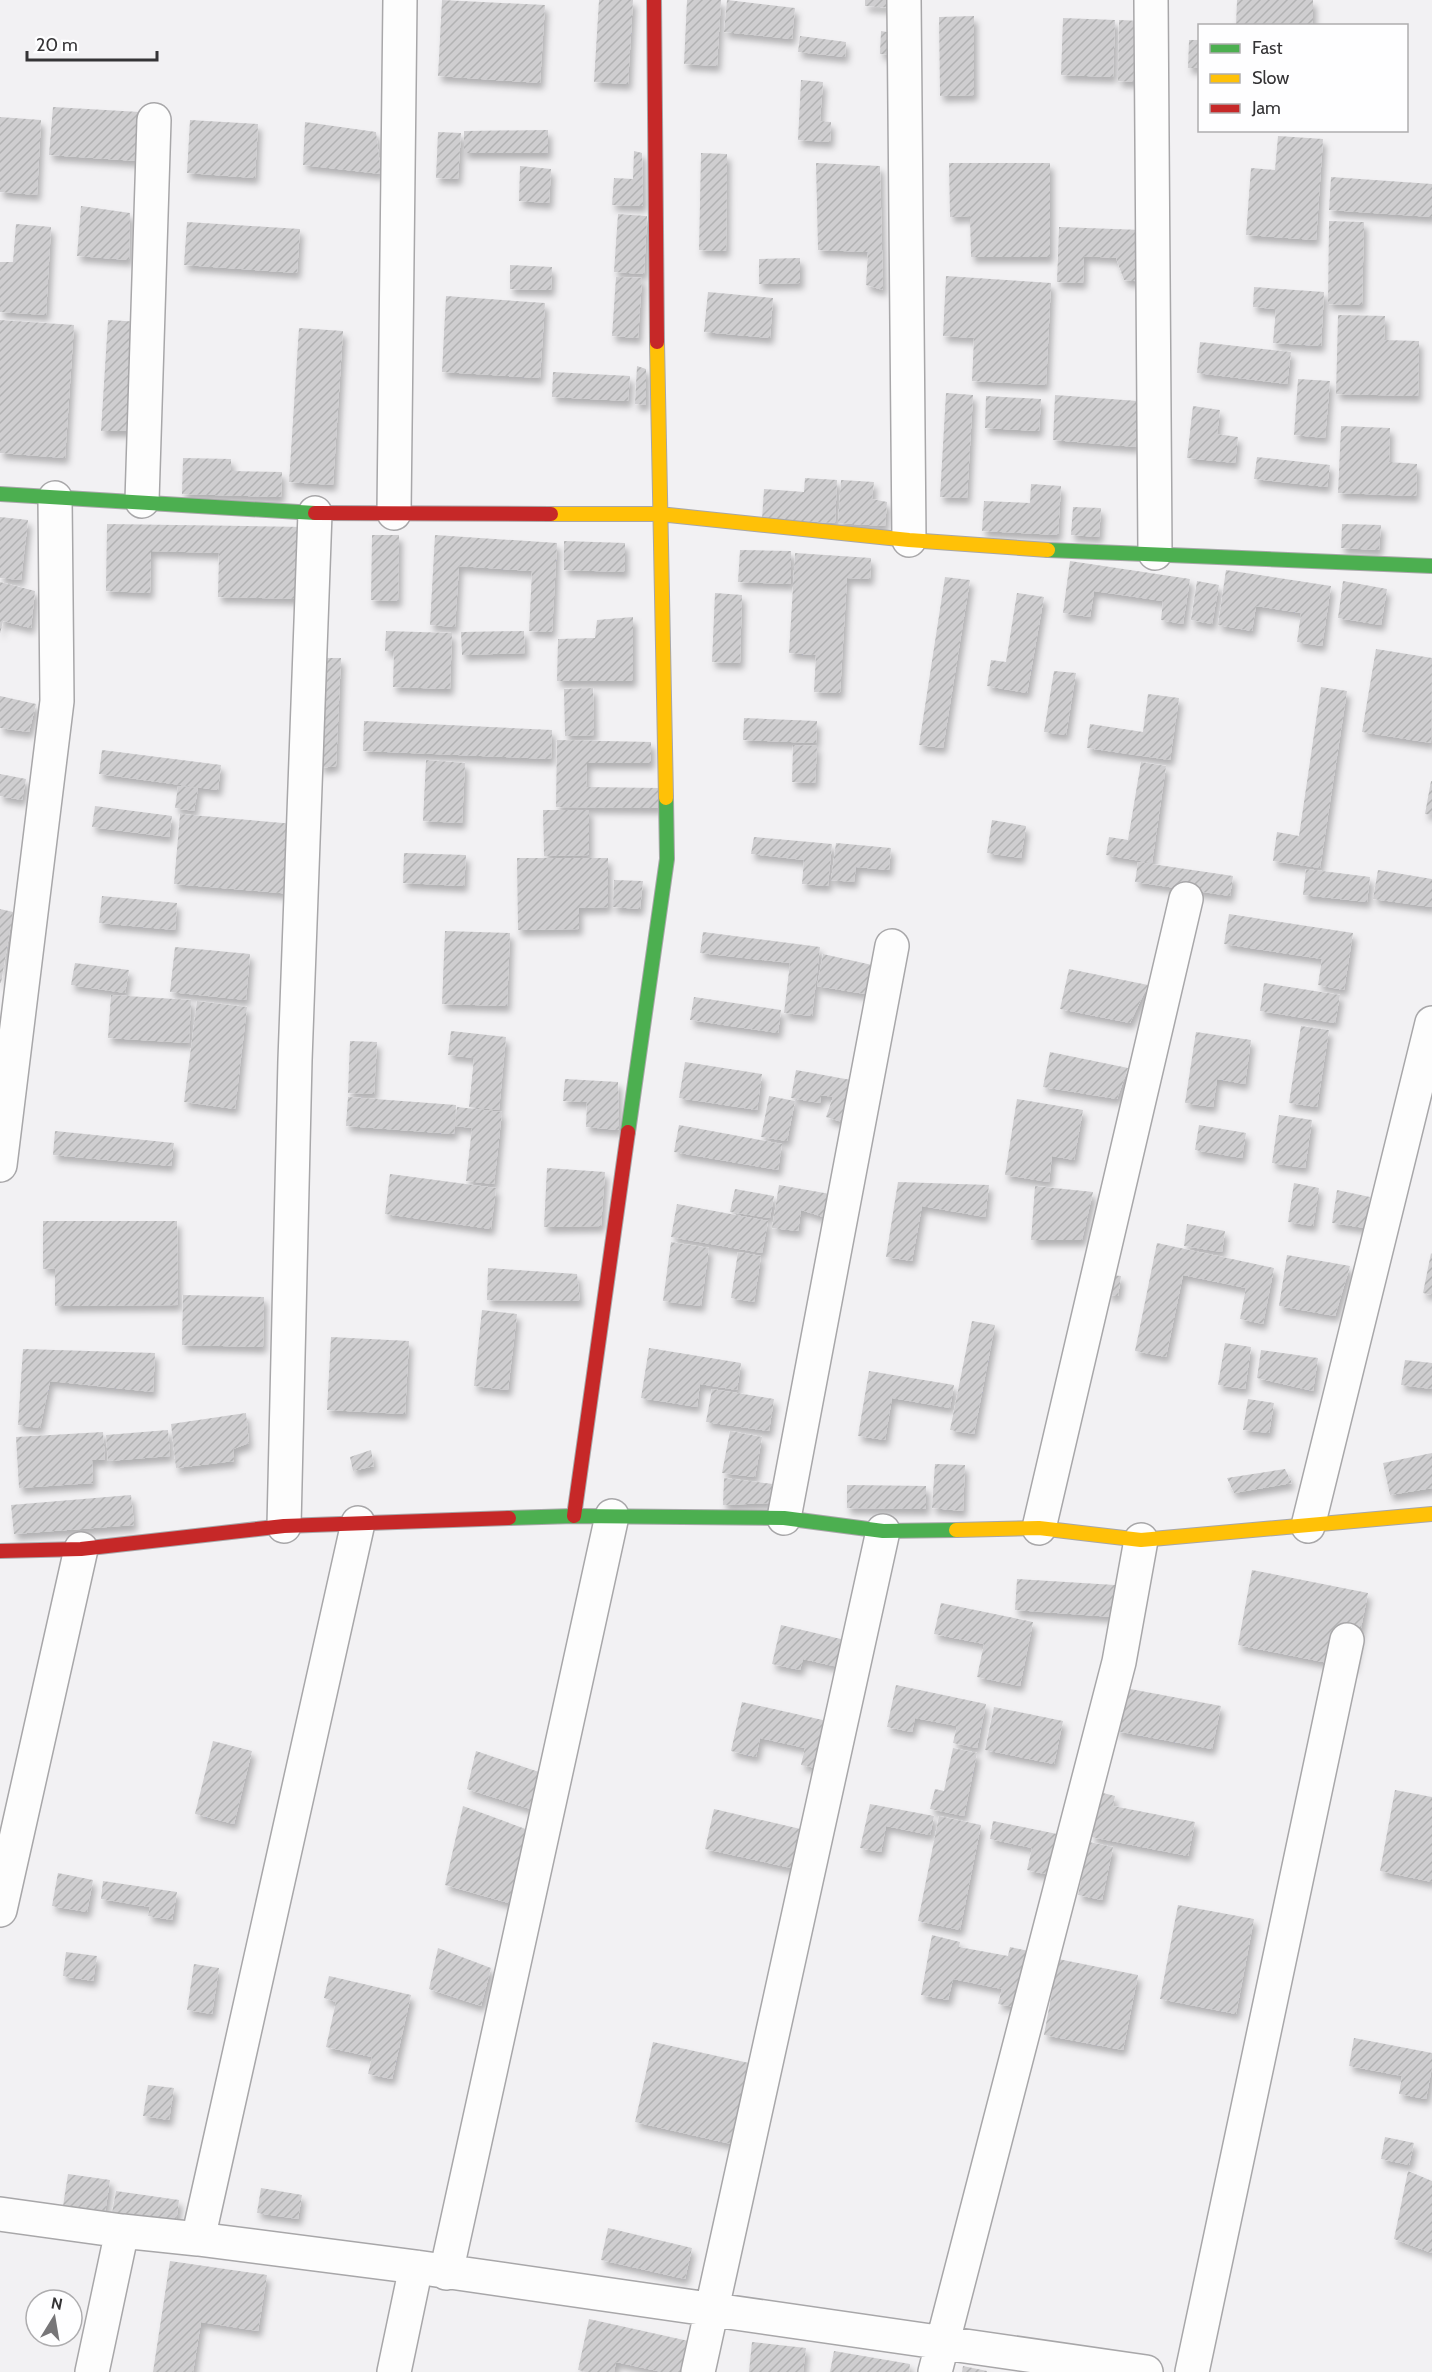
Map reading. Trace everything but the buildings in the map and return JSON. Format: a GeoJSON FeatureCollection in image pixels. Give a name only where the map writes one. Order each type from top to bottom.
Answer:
{"type":"FeatureCollection","features":[{"type":"Feature","properties":{"kind":"street"},"geometry":{"type":"LineString","coordinates":[[394,513],[400,0]]}},
{"type":"Feature","properties":{"kind":"street"},"geometry":{"type":"LineString","coordinates":[[574,1516],[667,860],[658,514],[654,0]]}},
{"type":"Feature","properties":{"kind":"street"},"geometry":{"type":"LineString","coordinates":[[904,0],[909,540]]}},
{"type":"Feature","properties":{"kind":"street"},"geometry":{"type":"LineString","coordinates":[[1151,0],[1155,553]]}},
{"type":"Feature","properties":{"kind":"street"},"geometry":{"type":"LineString","coordinates":[[142,501],[154,120]]}},
{"type":"Feature","properties":{"kind":"street"},"geometry":{"type":"LineString","coordinates":[[0,494],[315,513],[658,514],[1018,549],[1432,566]]}},
{"type":"Feature","properties":{"kind":"street"},"geometry":{"type":"LineString","coordinates":[[0,1165],[57,701],[55,498]]}},
{"type":"Feature","properties":{"kind":"street"},"geometry":{"type":"LineString","coordinates":[[284,1526],[296,1048],[315,513]]}},
{"type":"Feature","properties":{"kind":"street"},"geometry":{"type":"LineString","coordinates":[[1039,1528],[1186,899]]}},
{"type":"Feature","properties":{"kind":"street"},"geometry":{"type":"LineString","coordinates":[[784,1518],[892,946]]}},
{"type":"Feature","properties":{"kind":"street"},"geometry":{"type":"LineString","coordinates":[[1308,1526],[1432,1023]]}},
{"type":"Feature","properties":{"kind":"street"},"geometry":{"type":"LineString","coordinates":[[0,1551],[81,1549],[284,1526],[574,1516],[784,1518],[883,1531],[1039,1528],[1141,1540],[1432,1514]]}},
{"type":"Feature","properties":{"kind":"street"},"geometry":{"type":"LineString","coordinates":[[394,2372],[431,2270],[612,1516]]}},
{"type":"Feature","properties":{"kind":"street"},"geometry":{"type":"LineString","coordinates":[[198,2239],[358,1523]]}},
{"type":"Feature","properties":{"kind":"street"},"geometry":{"type":"LineString","coordinates":[[698,2372],[883,1531]]}},
{"type":"Feature","properties":{"kind":"street"},"geometry":{"type":"LineString","coordinates":[[938,2357],[1119,1662],[1141,1540]]}},
{"type":"Feature","properties":{"kind":"street"},"geometry":{"type":"LineString","coordinates":[[0,1910],[81,1549]]}},
{"type":"Feature","properties":{"kind":"street"},"geometry":{"type":"LineString","coordinates":[[1192,2372],[1347,1640]]}},
{"type":"Feature","properties":{"kind":"street"},"geometry":{"type":"LineString","coordinates":[[0,2214],[431,2270],[713,2311],[938,2357],[1146,2372]]}},
{"type":"Feature","properties":{"kind":"street"},"geometry":{"type":"LineString","coordinates":[[92,2372],[122,2231]]}},
{"type":"Feature","properties":{"kind":"traffic: fast"},"geometry":{"type":"LineString","coordinates":[[0,494],[315,513]]}},
{"type":"Feature","properties":{"kind":"traffic: fast"},"geometry":{"type":"LineString","coordinates":[[1048,550],[1432,566]]}},
{"type":"Feature","properties":{"kind":"traffic: fast"},"geometry":{"type":"LineString","coordinates":[[628,1132],[667,859],[666,798]]}},
{"type":"Feature","properties":{"kind":"traffic: fast"},"geometry":{"type":"LineString","coordinates":[[509,1518],[574,1516],[784,1518],[883,1531],[956,1530]]}},
{"type":"Feature","properties":{"kind":"traffic: slow"},"geometry":{"type":"LineString","coordinates":[[657,342],[666,798]]}},
{"type":"Feature","properties":{"kind":"traffic: slow"},"geometry":{"type":"LineString","coordinates":[[551,514],[659,514],[909,540],[1048,550]]}},
{"type":"Feature","properties":{"kind":"traffic: slow"},"geometry":{"type":"LineString","coordinates":[[956,1530],[1039,1528],[1141,1540],[1432,1514]]}},
{"type":"Feature","properties":{"kind":"traffic: jam"},"geometry":{"type":"LineString","coordinates":[[654,0],[657,342]]}},
{"type":"Feature","properties":{"kind":"traffic: jam"},"geometry":{"type":"LineString","coordinates":[[315,513],[551,514]]}},
{"type":"Feature","properties":{"kind":"traffic: jam"},"geometry":{"type":"LineString","coordinates":[[574,1516],[628,1132]]}},
{"type":"Feature","properties":{"kind":"traffic: jam"},"geometry":{"type":"LineString","coordinates":[[0,1551],[81,1549],[284,1526],[509,1518]]}}]}
